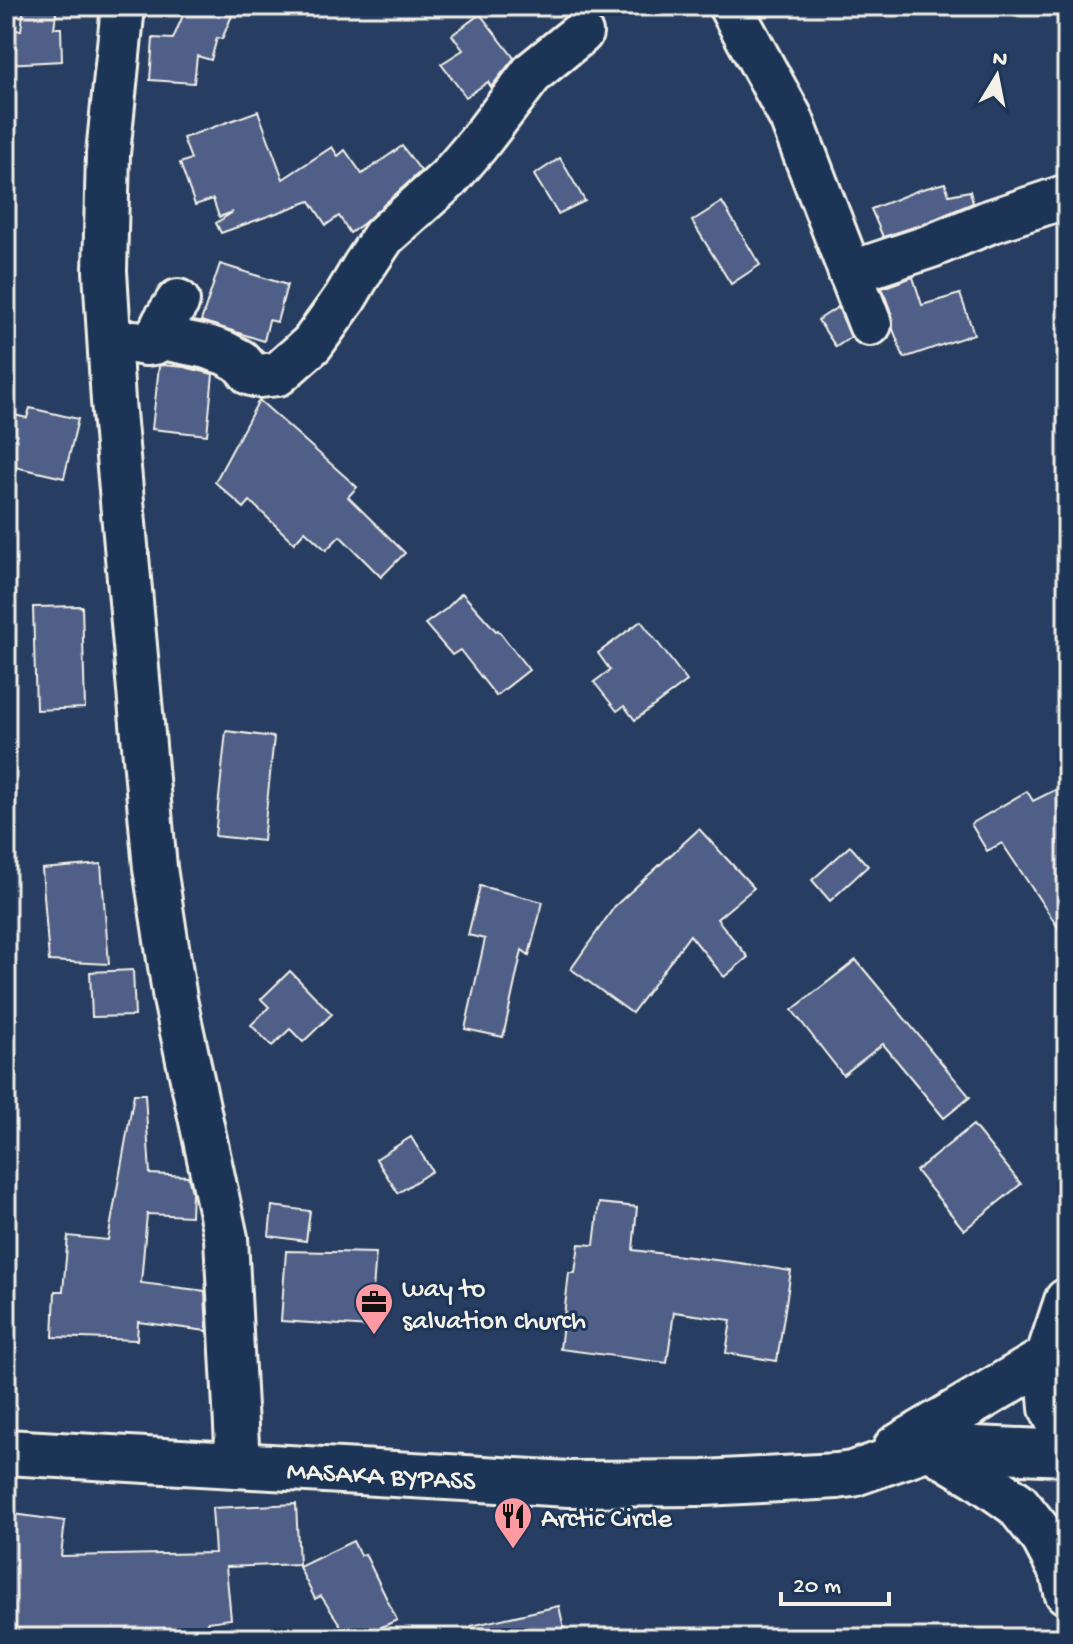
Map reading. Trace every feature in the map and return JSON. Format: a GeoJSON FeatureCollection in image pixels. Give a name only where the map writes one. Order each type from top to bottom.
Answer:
{"type":"FeatureCollection","features":[{"type":"Feature","properties":{"kind":"highway"},"geometry":{"type":"LineString","coordinates":[[1067,1301],[1048,1358],[1052,1408],[1067,1440]]}},
{"type":"Feature","properties":{"kind":"highway","name":"MASAKA BYPASS"},"geometry":{"type":"LineString","coordinates":[[852,1474],[1048,1358]]}},
{"type":"Feature","properties":{"kind":"highway","name":"MASAKA BYPASS"},"geometry":{"type":"LineString","coordinates":[[6,1452],[569,1484],[704,1483],[852,1474],[929,1447],[1067,1453]]}},
{"type":"Feature","properties":{"kind":"highway"},"geometry":{"type":"LineString","coordinates":[[929,1447],[1017,1504],[1044,1538],[1063,1574],[1067,1592]]}},
{"type":"Feature","properties":{"kind":"street"},"geometry":{"type":"LineString","coordinates":[[123,6],[108,154],[105,271],[113,401],[155,868],[175,999],[226,1238],[238,1464]]}},
{"type":"Feature","properties":{"kind":"street"},"geometry":{"type":"LineString","coordinates":[[730,6],[791,118],[870,324]]}},
{"type":"Feature","properties":{"kind":"street"},"geometry":{"type":"LineString","coordinates":[[157,337],[225,353],[240,361],[251,374],[278,374],[312,344],[384,236],[448,179],[533,72],[581,33]]}},
{"type":"Feature","properties":{"kind":"street"},"geometry":{"type":"LineString","coordinates":[[850,273],[1067,196]]}},
{"type":"Feature","properties":{"kind":"street"},"geometry":{"type":"LineString","coordinates":[[109,328],[136,343],[154,343],[178,301]]}},
{"type":"Feature","properties":{"kind":"building"},"geometry":{"type":"Polygon","coordinates":[[[24,6],[57,6],[54,28],[61,28],[62,61],[6,64],[6,31],[21,30],[24,6]]]}},
{"type":"Feature","properties":{"kind":"building"},"geometry":{"type":"Polygon","coordinates":[[[187,6],[236,6],[222,39],[217,38],[211,60],[197,56],[194,83],[150,80],[153,38],[173,39],[187,6]]]}},
{"type":"Feature","properties":{"kind":"building"},"geometry":{"type":"Polygon","coordinates":[[[480,14],[514,58],[491,87],[488,82],[466,97],[441,64],[463,50],[452,35],[480,14]]]}},
{"type":"Feature","properties":{"kind":"building"},"geometry":{"type":"Polygon","coordinates":[[[258,111],[283,179],[332,147],[338,156],[345,150],[362,174],[402,146],[421,171],[350,233],[339,216],[326,225],[310,201],[221,233],[216,223],[233,212],[219,217],[213,199],[195,205],[180,163],[191,159],[183,138],[258,111]]]}},
{"type":"Feature","properties":{"kind":"building"},"geometry":{"type":"Polygon","coordinates":[[[560,158],[585,201],[558,214],[534,175],[560,158]]]}},
{"type":"Feature","properties":{"kind":"building"},"geometry":{"type":"Polygon","coordinates":[[[945,183],[949,195],[970,191],[973,203],[883,237],[871,209],[945,183]]]}},
{"type":"Feature","properties":{"kind":"building"},"geometry":{"type":"Polygon","coordinates":[[[722,202],[760,265],[731,284],[692,221],[722,202]]]}},
{"type":"Feature","properties":{"kind":"building"},"geometry":{"type":"Polygon","coordinates":[[[220,264],[287,285],[277,322],[269,320],[264,341],[201,321],[220,264]]]}},
{"type":"Feature","properties":{"kind":"building"},"geometry":{"type":"Polygon","coordinates":[[[913,277],[922,305],[960,294],[974,334],[904,358],[882,288],[913,277]]]}},
{"type":"Feature","properties":{"kind":"building"},"geometry":{"type":"Polygon","coordinates":[[[838,307],[851,337],[836,347],[818,320],[838,307]]]}},
{"type":"Feature","properties":{"kind":"building"},"geometry":{"type":"Polygon","coordinates":[[[159,366],[213,374],[207,435],[152,429],[159,366]]]}},
{"type":"Feature","properties":{"kind":"building"},"geometry":{"type":"Polygon","coordinates":[[[259,400],[357,487],[348,497],[405,553],[381,577],[340,536],[326,550],[305,531],[294,543],[250,501],[244,508],[215,482],[259,400]]]}},
{"type":"Feature","properties":{"kind":"building"},"geometry":{"type":"Polygon","coordinates":[[[30,408],[78,419],[64,478],[6,465],[6,413],[27,418],[30,408]]]}},
{"type":"Feature","properties":{"kind":"building"},"geometry":{"type":"Polygon","coordinates":[[[462,593],[498,630],[529,670],[496,696],[460,650],[452,655],[425,624],[462,593]]]}},
{"type":"Feature","properties":{"kind":"building"},"geometry":{"type":"Polygon","coordinates":[[[82,606],[85,708],[36,710],[33,607],[82,606]]]}},
{"type":"Feature","properties":{"kind":"building"},"geometry":{"type":"Polygon","coordinates":[[[641,621],[687,681],[635,720],[624,706],[617,711],[594,682],[610,670],[598,653],[641,621]]]}},
{"type":"Feature","properties":{"kind":"building"},"geometry":{"type":"Polygon","coordinates":[[[226,731],[274,737],[263,841],[215,836],[226,731]]]}},
{"type":"Feature","properties":{"kind":"building"},"geometry":{"type":"Polygon","coordinates":[[[1067,784],[1067,941],[1002,843],[987,851],[971,824],[1027,791],[1033,801],[1067,784]]]}},
{"type":"Feature","properties":{"kind":"building"},"geometry":{"type":"Polygon","coordinates":[[[699,829],[754,888],[717,919],[748,957],[724,977],[690,935],[632,1013],[571,969],[615,906],[699,829]]]}},
{"type":"Feature","properties":{"kind":"building"},"geometry":{"type":"Polygon","coordinates":[[[850,846],[868,866],[830,901],[812,880],[850,846]]]}},
{"type":"Feature","properties":{"kind":"building"},"geometry":{"type":"Polygon","coordinates":[[[101,864],[109,964],[49,961],[42,869],[101,864]]]}},
{"type":"Feature","properties":{"kind":"building"},"geometry":{"type":"Polygon","coordinates":[[[480,886],[543,902],[529,955],[522,950],[503,1037],[465,1029],[485,939],[468,935],[480,886]]]}},
{"type":"Feature","properties":{"kind":"building"},"geometry":{"type":"Polygon","coordinates":[[[856,960],[970,1097],[944,1118],[883,1044],[843,1075],[792,1010],[856,960]]]}},
{"type":"Feature","properties":{"kind":"building"},"geometry":{"type":"Polygon","coordinates":[[[133,970],[135,1016],[92,1017],[90,972],[133,970]]]}},
{"type":"Feature","properties":{"kind":"building"},"geometry":{"type":"Polygon","coordinates":[[[290,971],[332,1014],[303,1042],[290,1029],[272,1046],[251,1025],[269,1007],[261,999],[290,971]]]}},
{"type":"Feature","properties":{"kind":"building"},"geometry":{"type":"Polygon","coordinates":[[[134,1094],[145,1094],[150,1174],[188,1176],[192,1192],[191,1216],[147,1214],[141,1283],[205,1291],[207,1331],[138,1322],[137,1340],[53,1337],[55,1291],[63,1291],[68,1236],[108,1240],[134,1094]]]}},
{"type":"Feature","properties":{"kind":"building"},"geometry":{"type":"Polygon","coordinates":[[[973,1125],[1021,1184],[964,1230],[916,1171],[973,1125]]]}},
{"type":"Feature","properties":{"kind":"building"},"geometry":{"type":"Polygon","coordinates":[[[411,1137],[432,1171],[398,1193],[376,1159],[411,1137]]]}},
{"type":"Feature","properties":{"kind":"building"},"geometry":{"type":"Polygon","coordinates":[[[599,1203],[637,1207],[633,1250],[791,1271],[777,1361],[726,1353],[731,1320],[674,1312],[667,1363],[560,1349],[569,1273],[575,1273],[579,1244],[594,1245],[599,1203]]]}},
{"type":"Feature","properties":{"kind":"building"},"geometry":{"type":"Polygon","coordinates":[[[272,1206],[310,1211],[306,1241],[269,1236],[272,1206]]]}},
{"type":"Feature","properties":{"kind":"building"},"geometry":{"type":"Polygon","coordinates":[[[286,1251],[376,1253],[370,1327],[281,1321],[286,1251]]]}},
{"type":"Feature","properties":{"kind":"building"},"geometry":{"type":"Polygon","coordinates":[[[296,1504],[299,1564],[226,1567],[231,1619],[207,1622],[211,1638],[6,1636],[6,1513],[65,1521],[61,1556],[215,1553],[212,1508],[296,1504]]]}},
{"type":"Feature","properties":{"kind":"building"},"geometry":{"type":"Polygon","coordinates":[[[353,1541],[360,1555],[365,1554],[397,1620],[358,1638],[349,1638],[321,1596],[315,1599],[299,1567],[353,1541]]]}},
{"type":"Feature","properties":{"kind":"building"},"geometry":{"type":"Polygon","coordinates":[[[559,1606],[566,1638],[472,1638],[471,1626],[559,1606]]]}},
{"type":"Feature","properties":{"kind":"place","name":"way to salvation church"},"geometry":{"type":"Point","coordinates":[374,1336]}},
{"type":"Feature","properties":{"kind":"place","name":"Arctic Circle"},"geometry":{"type":"Point","coordinates":[513,1550]}}]}
